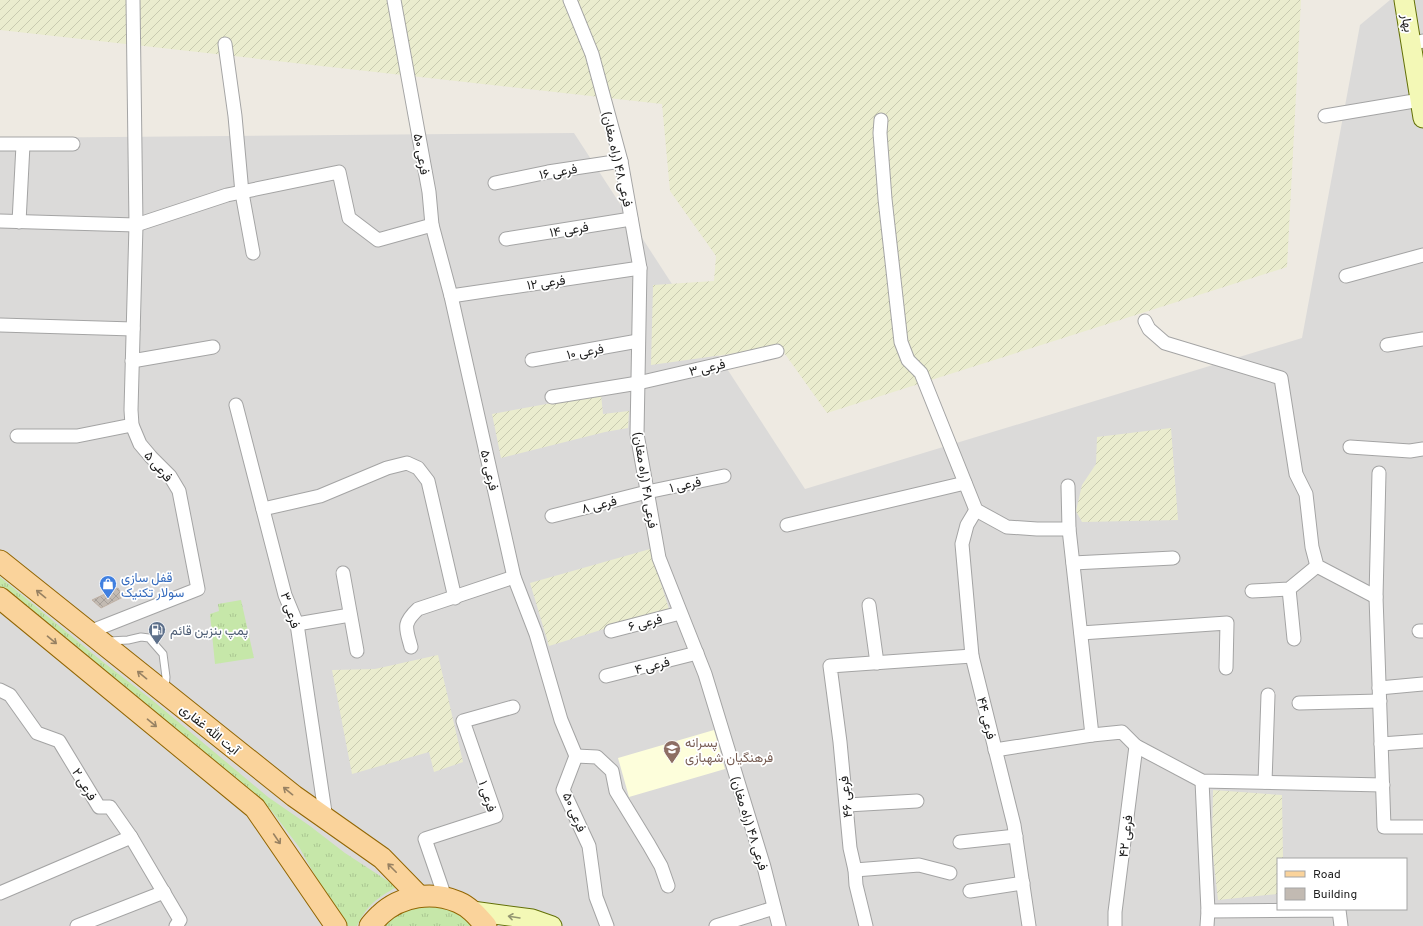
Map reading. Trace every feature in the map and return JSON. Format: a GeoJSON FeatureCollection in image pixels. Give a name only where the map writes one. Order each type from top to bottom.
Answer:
{"type":"FeatureCollection","features":[{"type":"Feature","properties":{"kind":"main road","name":"آیت الله غفاری"},"geometry":{"type":"LineString","coordinates":[[0,561],[294,796],[382,858],[419,896]]}},
{"type":"Feature","properties":{"kind":"main road"},"geometry":{"type":"LineString","coordinates":[[0,598],[255,808],[336,926]]}},
{"type":"Feature","properties":{"kind":"main road"},"geometry":{"type":"LineString","coordinates":[[370,926],[385,910],[401,901],[419,896],[445,897],[460,903],[472,911],[486,926]]}},
{"type":"Feature","properties":{"kind":"street","name":"فرعی ۵"},"geometry":{"type":"LineString","coordinates":[[94,636],[198,589],[180,491],[170,476],[140,444],[132,425],[131,410],[136,225],[133,0]]}},
{"type":"Feature","properties":{"kind":"street","name":"فرعی ۵۰"},"geometry":{"type":"LineString","coordinates":[[394,0],[429,192],[432,225],[451,296],[514,577],[536,634],[561,720],[576,756],[563,790],[589,846],[596,897],[607,926]]}},
{"type":"Feature","properties":{"kind":"street","name":"فرعی ۴۸ (راه مغان)"},"geometry":{"type":"LineString","coordinates":[[570,0],[592,54],[621,161],[640,268],[637,434],[658,558],[707,680],[762,860],[779,926]]}},
{"type":"Feature","properties":{"kind":"street","name":"بهار"},"geometry":{"type":"LineString","coordinates":[[1404,0],[1417,43],[1422,109]]}},
{"type":"Feature","properties":{"kind":"street"},"geometry":{"type":"LineString","coordinates":[[225,44],[235,116],[242,193],[253,253]]}},
{"type":"Feature","properties":{"kind":"street"},"geometry":{"type":"LineString","coordinates":[[1324,116],[1422,109]]}},
{"type":"Feature","properties":{"kind":"street"},"geometry":{"type":"LineString","coordinates":[[881,120],[880,133],[885,191],[902,342],[908,360],[921,373],[976,510],[1007,527],[1069,529]]}},
{"type":"Feature","properties":{"kind":"street"},"geometry":{"type":"LineString","coordinates":[[0,144],[74,144]]}},
{"type":"Feature","properties":{"kind":"street"},"geometry":{"type":"LineString","coordinates":[[19,222],[23,145]]}},
{"type":"Feature","properties":{"kind":"street","name":"فرعی ۱۶"},"geometry":{"type":"LineString","coordinates":[[495,183],[548,172],[621,161]]}},
{"type":"Feature","properties":{"kind":"street"},"geometry":{"type":"LineString","coordinates":[[0,221],[136,225],[227,196],[339,172],[349,218],[378,240],[432,225]]}},
{"type":"Feature","properties":{"kind":"street","name":"فرعی ۱۴"},"geometry":{"type":"LineString","coordinates":[[506,239],[631,219]]}},
{"type":"Feature","properties":{"kind":"street"},"geometry":{"type":"LineString","coordinates":[[1346,276],[1423,255]]}},
{"type":"Feature","properties":{"kind":"street","name":"فرعی ۱۲"},"geometry":{"type":"LineString","coordinates":[[451,296],[640,268]]}},
{"type":"Feature","properties":{"kind":"street"},"geometry":{"type":"LineString","coordinates":[[1145,321],[1149,329],[1165,343],[1281,378],[1296,474],[1306,494],[1312,547],[1317,566],[1376,597]]}},
{"type":"Feature","properties":{"kind":"street"},"geometry":{"type":"LineString","coordinates":[[0,325],[133,329]]}},
{"type":"Feature","properties":{"kind":"street"},"geometry":{"type":"LineString","coordinates":[[1388,345],[1423,339]]}},
{"type":"Feature","properties":{"kind":"street","name":"فرعی ۱۰"},"geometry":{"type":"LineString","coordinates":[[532,360],[638,341]]}},
{"type":"Feature","properties":{"kind":"street"},"geometry":{"type":"LineString","coordinates":[[132,361],[213,347]]}},
{"type":"Feature","properties":{"kind":"street","name":"فرعی ۳"},"geometry":{"type":"LineString","coordinates":[[552,397],[638,383],[777,351]]}},
{"type":"Feature","properties":{"kind":"street","name":"فرعی ۳"},"geometry":{"type":"LineString","coordinates":[[236,405],[285,595],[297,624],[326,819]]}},
{"type":"Feature","properties":{"kind":"street"},"geometry":{"type":"LineString","coordinates":[[17,436],[77,436],[132,425]]}},
{"type":"Feature","properties":{"kind":"street"},"geometry":{"type":"LineString","coordinates":[[1350,447],[1410,451],[1423,449]]}},
{"type":"Feature","properties":{"kind":"street"},"geometry":{"type":"LineString","coordinates":[[263,509],[320,496],[386,468],[407,463],[418,468],[428,481],[454,598]]}},
{"type":"Feature","properties":{"kind":"street"},"geometry":{"type":"LineString","coordinates":[[1379,473],[1376,597],[1384,827],[1423,827]]}},
{"type":"Feature","properties":{"kind":"street","name":"فرعی ۱"},"geometry":{"type":"LineString","coordinates":[[647,492],[724,476]]}},
{"type":"Feature","properties":{"kind":"street"},"geometry":{"type":"LineString","coordinates":[[788,525],[965,483]]}},
{"type":"Feature","properties":{"kind":"street"},"geometry":{"type":"LineString","coordinates":[[1068,486],[1069,529],[1092,735]]}},
{"type":"Feature","properties":{"kind":"street","name":"فرعی ۸"},"geometry":{"type":"LineString","coordinates":[[552,516],[647,492]]}},
{"type":"Feature","properties":{"kind":"street","name":"فرعی ۴۴"},"geometry":{"type":"LineString","coordinates":[[976,510],[967,525],[962,544],[972,656],[1016,836],[1029,926]]}},
{"type":"Feature","properties":{"kind":"street"},"geometry":{"type":"LineString","coordinates":[[1073,563],[1174,558]]}},
{"type":"Feature","properties":{"kind":"street"},"geometry":{"type":"LineString","coordinates":[[1252,591],[1289,589],[1317,566]]}},
{"type":"Feature","properties":{"kind":"street"},"geometry":{"type":"LineString","coordinates":[[343,573],[357,651]]}},
{"type":"Feature","properties":{"kind":"street"},"geometry":{"type":"LineString","coordinates":[[411,647],[406,627],[409,618],[418,609],[514,577]]}},
{"type":"Feature","properties":{"kind":"street"},"geometry":{"type":"LineString","coordinates":[[1289,589],[1294,639]]}},
{"type":"Feature","properties":{"kind":"street"},"geometry":{"type":"LineString","coordinates":[[869,605],[877,663],[972,656]]}},
{"type":"Feature","properties":{"kind":"street","name":"فرعی ۶"},"geometry":{"type":"LineString","coordinates":[[610,631],[680,613]]}},
{"type":"Feature","properties":{"kind":"street"},"geometry":{"type":"LineString","coordinates":[[297,624],[350,615]]}},
{"type":"Feature","properties":{"kind":"street"},"geometry":{"type":"LineString","coordinates":[[1081,633],[1227,623],[1226,668]]}},
{"type":"Feature","properties":{"kind":"street","name":"فرعی ۴"},"geometry":{"type":"LineString","coordinates":[[606,676],[697,654]]}},
{"type":"Feature","properties":{"kind":"street","name":"فرعی ۴۶"},"geometry":{"type":"LineString","coordinates":[[866,926],[856,885],[855,870],[850,848],[847,805],[830,666],[877,663]]}},
{"type":"Feature","properties":{"kind":"street"},"geometry":{"type":"LineString","coordinates":[[1379,688],[1423,684]]}},
{"type":"Feature","properties":{"kind":"street","name":"فرعی ۲"},"geometry":{"type":"LineString","coordinates":[[0,690],[10,695],[37,733],[59,741],[99,807],[110,807],[131,838],[180,920],[176,926]]}},
{"type":"Feature","properties":{"kind":"street"},"geometry":{"type":"LineString","coordinates":[[1266,782],[1268,695]]}},
{"type":"Feature","properties":{"kind":"street"},"geometry":{"type":"LineString","coordinates":[[1299,704],[1380,701]]}},
{"type":"Feature","properties":{"kind":"street","name":"فرعی ۱"},"geometry":{"type":"LineString","coordinates":[[445,897],[425,839],[496,816],[463,721],[513,706]]}},
{"type":"Feature","properties":{"kind":"street"},"geometry":{"type":"LineString","coordinates":[[995,750],[1092,735],[1122,732],[1136,746],[1202,781],[1383,785]]}},
{"type":"Feature","properties":{"kind":"street"},"geometry":{"type":"LineString","coordinates":[[1381,744],[1423,741]]}},
{"type":"Feature","properties":{"kind":"street","name":"فرعی ۴۲"},"geometry":{"type":"LineString","coordinates":[[1115,926],[1115,912],[1136,746]]}},
{"type":"Feature","properties":{"kind":"street"},"geometry":{"type":"LineString","coordinates":[[576,756],[597,757],[612,771],[616,791],[661,866],[668,886]]}},
{"type":"Feature","properties":{"kind":"street"},"geometry":{"type":"LineString","coordinates":[[1202,781],[1208,911],[1207,926]]}},
{"type":"Feature","properties":{"kind":"street"},"geometry":{"type":"LineString","coordinates":[[847,805],[917,801]]}},
{"type":"Feature","properties":{"kind":"street"},"geometry":{"type":"LineString","coordinates":[[960,842],[1016,836]]}},
{"type":"Feature","properties":{"kind":"street"},"geometry":{"type":"LineString","coordinates":[[0,893],[131,838]]}},
{"type":"Feature","properties":{"kind":"street"},"geometry":{"type":"LineString","coordinates":[[855,870],[919,865],[950,873]]}},
{"type":"Feature","properties":{"kind":"street"},"geometry":{"type":"LineString","coordinates":[[970,891],[1023,883]]}},
{"type":"Feature","properties":{"kind":"street"},"geometry":{"type":"LineString","coordinates":[[77,926],[164,892]]}},
{"type":"Feature","properties":{"kind":"street"},"geometry":{"type":"LineString","coordinates":[[716,926],[774,908]]}},
{"type":"Feature","properties":{"kind":"street"},"geometry":{"type":"LineString","coordinates":[[1208,911],[1339,910],[1341,926]]}},
{"type":"Feature","properties":{"kind":"street"},"geometry":{"type":"LineString","coordinates":[[472,911],[532,919],[552,926]]}},
{"type":"Feature","properties":{"kind":"lane"},"geometry":{"type":"LineString","coordinates":[[94,636],[113,642],[141,637],[149,638],[163,654],[166,677],[165,693]]}},
{"type":"Feature","properties":{"kind":"shaded area"},"geometry":{"type":"Polygon","coordinates":[[[0,0],[1301,0],[1287,267],[827,413],[780,347],[651,365],[653,285],[714,281],[716,256],[670,191],[662,104],[0,30],[0,0]]]}},
{"type":"Feature","properties":{"kind":"shaded area"},"geometry":{"type":"Polygon","coordinates":[[[1390,0],[1423,0],[1423,926],[0,926],[0,138],[574,133],[805,489],[1302,338],[1360,25],[1390,0]]]}},
{"type":"Feature","properties":{"kind":"shaded area"},"geometry":{"type":"Polygon","coordinates":[[[601,394],[603,414],[629,411],[628,428],[605,432],[501,458],[492,414],[601,394]]]}},
{"type":"Feature","properties":{"kind":"shaded area"},"geometry":{"type":"Polygon","coordinates":[[[1171,428],[1178,520],[1082,522],[1076,511],[1082,485],[1096,464],[1097,437],[1171,428]]]}},
{"type":"Feature","properties":{"kind":"shaded area"},"geometry":{"type":"Polygon","coordinates":[[[650,549],[669,609],[549,646],[530,583],[650,549]]]}},
{"type":"Feature","properties":{"kind":"shaded area"},"geometry":{"type":"Polygon","coordinates":[[[438,655],[463,762],[434,772],[429,752],[352,774],[332,670],[375,669],[438,655]]]}},
{"type":"Feature","properties":{"kind":"shaded area","name":"پسرانه فرهنگیان شهبازی"},"geometry":{"type":"Polygon","coordinates":[[[714,730],[725,769],[629,797],[618,758],[714,730]]]}},
{"type":"Feature","properties":{"kind":"shaded area"},"geometry":{"type":"Polygon","coordinates":[[[1213,790],[1282,795],[1283,858],[1277,858],[1277,894],[1218,900],[1212,846],[1213,790]]]}},
{"type":"Feature","properties":{"kind":"green space"},"geometry":{"type":"Polygon","coordinates":[[[0,577],[98,658],[152,700],[268,797],[310,826],[345,853],[397,887],[384,894],[373,903],[364,913],[357,926],[346,926],[299,847],[271,810],[0,589],[0,577]]]}},
{"type":"Feature","properties":{"kind":"green space"},"geometry":{"type":"Polygon","coordinates":[[[241,600],[254,658],[215,664],[210,614],[219,611],[218,604],[241,600]]]}},
{"type":"Feature","properties":{"kind":"green space"},"geometry":{"type":"Polygon","coordinates":[[[436,905],[455,911],[474,926],[382,926],[406,910],[419,906],[436,905]]]}},
{"type":"Feature","properties":{"kind":"building","name":"قفل سازی سولار تکنیک"},"geometry":{"type":"Polygon","coordinates":[[[118,588],[123,597],[101,608],[92,600],[118,588]]]}},
{"type":"Feature","properties":{"kind":"place","name":"قفل سازی سولار تکنیک"},"geometry":{"type":"Point","coordinates":[108,599]}},
{"type":"Feature","properties":{"kind":"place","name":"پمپ بنزین قائم"},"geometry":{"type":"Point","coordinates":[157,645]}},
{"type":"Feature","properties":{"kind":"place","name":"پسرانه فرهنگیان شهبازی"},"geometry":{"type":"Point","coordinates":[672,764]}}]}
